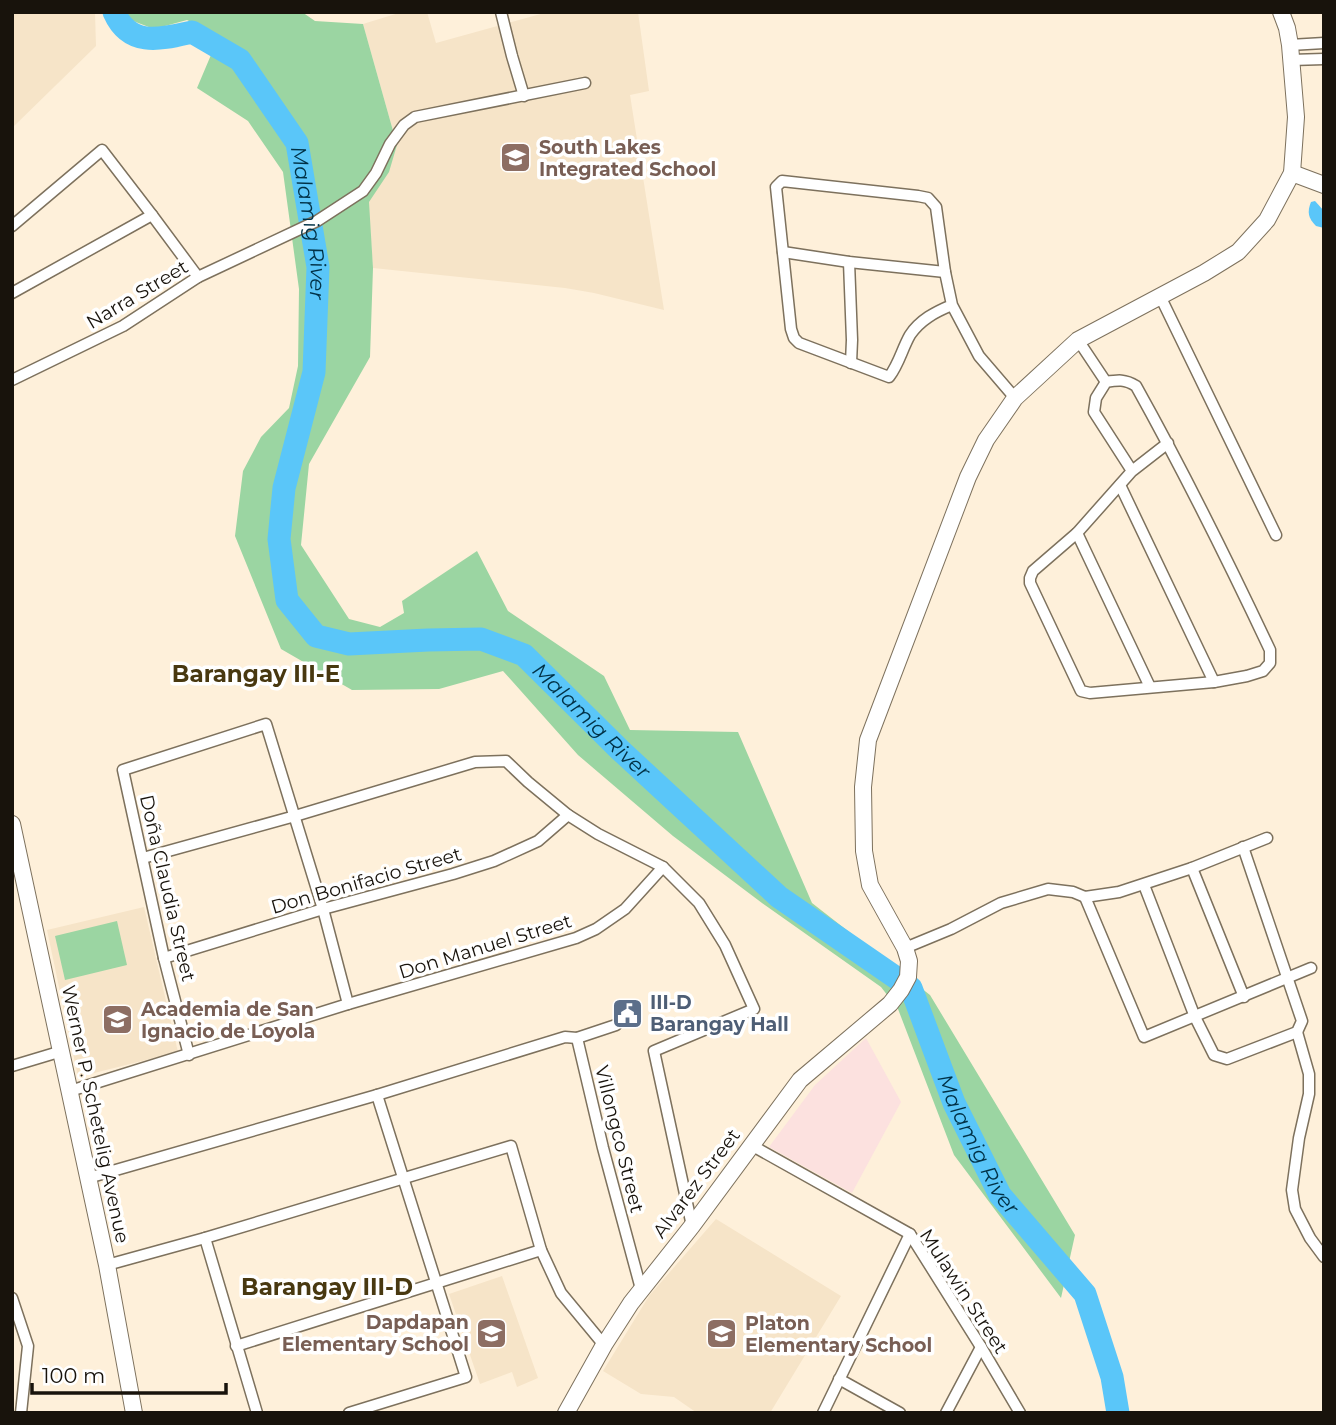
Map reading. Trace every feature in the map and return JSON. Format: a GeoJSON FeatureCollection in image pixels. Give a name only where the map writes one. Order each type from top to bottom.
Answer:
{"type":"FeatureCollection","features":[{"type":"Feature","properties":{"kind":"street"},"geometry":{"type":"LineString","coordinates":[[501,12],[524,96]]}},
{"type":"Feature","properties":{"kind":"street"},"geometry":{"type":"LineString","coordinates":[[1267,838],[1192,868],[1119,892],[1085,897],[1073,892],[1048,889],[1001,903],[907,955],[870,885],[864,851],[863,787],[868,740],[968,477],[986,440],[1016,398],[1078,340],[1238,252],[1267,220],[1292,173],[1296,117],[1287,28],[1281,12]]}},
{"type":"Feature","properties":{"kind":"street"},"geometry":{"type":"LineString","coordinates":[[1290,53],[1324,43]]}},
{"type":"Feature","properties":{"kind":"street"},"geometry":{"type":"LineString","coordinates":[[1290,53],[1324,59]]}},
{"type":"Feature","properties":{"kind":"street","name":"Narra Street"},"geometry":{"type":"LineString","coordinates":[[12,380],[123,326],[198,277],[317,221],[363,191],[376,173],[390,144],[404,125],[415,117],[585,83]]}},
{"type":"Feature","properties":{"kind":"street"},"geometry":{"type":"LineString","coordinates":[[12,226],[102,150],[198,277]]}},
{"type":"Feature","properties":{"kind":"street"},"geometry":{"type":"LineString","coordinates":[[1292,173],[1324,185]]}},
{"type":"Feature","properties":{"kind":"street"},"geometry":{"type":"LineString","coordinates":[[952,305],[923,320],[910,336],[895,370],[889,377],[799,343],[791,329],[776,187],[782,181],[928,198],[936,207],[952,305],[979,356],[1016,398]]}},
{"type":"Feature","properties":{"kind":"street"},"geometry":{"type":"LineString","coordinates":[[12,293],[152,215]]}},
{"type":"Feature","properties":{"kind":"street"},"geometry":{"type":"LineString","coordinates":[[783,252],[945,272]]}},
{"type":"Feature","properties":{"kind":"street"},"geometry":{"type":"LineString","coordinates":[[849,262],[851,363]]}},
{"type":"Feature","properties":{"kind":"street"},"geometry":{"type":"LineString","coordinates":[[1160,296],[1276,535]]}},
{"type":"Feature","properties":{"kind":"street"},"geometry":{"type":"LineString","coordinates":[[1078,340],[1106,382]]}},
{"type":"Feature","properties":{"kind":"street"},"geometry":{"type":"LineString","coordinates":[[1132,471],[1094,412],[1096,398],[1106,382],[1119,379],[1136,386],[1168,443],[1203,510],[1270,650],[1269,663],[1263,671],[1214,682],[1090,693],[1081,691],[1030,583],[1033,571],[1077,533],[1132,471],[1168,443]]}},
{"type":"Feature","properties":{"kind":"street"},"geometry":{"type":"LineString","coordinates":[[1121,485],[1214,682]]}},
{"type":"Feature","properties":{"kind":"street"},"geometry":{"type":"LineString","coordinates":[[1077,533],[1150,687]]}},
{"type":"Feature","properties":{"kind":"street","name":"Doña Claudia Street"},"geometry":{"type":"LineString","coordinates":[[188,1055],[123,770],[266,724],[295,816]]}},
{"type":"Feature","properties":{"kind":"street"},"geometry":{"type":"LineString","coordinates":[[143,858],[475,762],[506,761],[568,815],[598,834],[663,867],[699,903],[725,945],[754,1010],[654,1052],[692,1226]]}},
{"type":"Feature","properties":{"kind":"street","name":"Don Bonifacio Street"},"geometry":{"type":"LineString","coordinates":[[164,958],[323,909],[494,861],[538,841],[568,815]]}},
{"type":"Feature","properties":{"kind":"street"},"geometry":{"type":"LineString","coordinates":[[295,816],[348,1004]]}},
{"type":"Feature","properties":{"kind":"street","name":"Werner P. Schetelig Avenue"},"geometry":{"type":"LineString","coordinates":[[12,824],[107,1265],[134,1413]]}},
{"type":"Feature","properties":{"kind":"street"},"geometry":{"type":"LineString","coordinates":[[1243,847],[1301,1021],[1297,1032],[1309,1074],[1310,1094],[1299,1138],[1292,1190],[1295,1209],[1324,1258]]}},
{"type":"Feature","properties":{"kind":"street","name":"Don Manuel Street"},"geometry":{"type":"LineString","coordinates":[[70,1091],[348,1004],[576,938],[596,929],[625,909],[663,867]]}},
{"type":"Feature","properties":{"kind":"street"},"geometry":{"type":"LineString","coordinates":[[1192,868],[1244,997]]}},
{"type":"Feature","properties":{"kind":"street"},"geometry":{"type":"LineString","coordinates":[[1144,885],[1195,1017],[1214,1055],[1227,1059],[1297,1032]]}},
{"type":"Feature","properties":{"kind":"street"},"geometry":{"type":"LineString","coordinates":[[1085,897],[1144,1037],[1311,968]]}},
{"type":"Feature","properties":{"kind":"street","name":"Alvarez Street"},"geometry":{"type":"LineString","coordinates":[[566,1413],[604,1345],[641,1289],[692,1226],[800,1080],[890,1004],[908,977],[907,955]]}},
{"type":"Feature","properties":{"kind":"street"},"geometry":{"type":"LineString","coordinates":[[88,1178],[377,1095],[565,1037],[577,1038],[616,1025]]}},
{"type":"Feature","properties":{"kind":"street","name":"Villongco Street"},"geometry":{"type":"LineString","coordinates":[[577,1038],[641,1289]]}},
{"type":"Feature","properties":{"kind":"street"},"geometry":{"type":"LineString","coordinates":[[12,1066],[62,1051]]}},
{"type":"Feature","properties":{"kind":"street"},"geometry":{"type":"LineString","coordinates":[[349,1413],[466,1377],[377,1095]]}},
{"type":"Feature","properties":{"kind":"street","name":"Mulawin Street"},"geometry":{"type":"LineString","coordinates":[[751,1145],[910,1234],[1020,1413]]}},
{"type":"Feature","properties":{"kind":"street"},"geometry":{"type":"LineString","coordinates":[[107,1265],[511,1146],[541,1250],[561,1293],[604,1345]]}},
{"type":"Feature","properties":{"kind":"street"},"geometry":{"type":"LineString","coordinates":[[823,1413],[910,1234]]}},
{"type":"Feature","properties":{"kind":"street"},"geometry":{"type":"LineString","coordinates":[[205,1238],[257,1413]]}},
{"type":"Feature","properties":{"kind":"street"},"geometry":{"type":"LineString","coordinates":[[236,1346],[541,1250]]}},
{"type":"Feature","properties":{"kind":"street"},"geometry":{"type":"LineString","coordinates":[[12,1298],[28,1346],[21,1413]]}},
{"type":"Feature","properties":{"kind":"street"},"geometry":{"type":"LineString","coordinates":[[946,1413],[981,1347]]}},
{"type":"Feature","properties":{"kind":"street"},"geometry":{"type":"LineString","coordinates":[[839,1379],[900,1413]]}},
{"type":"Feature","properties":{"kind":"shaded area"},"geometry":{"type":"Polygon","coordinates":[[[12,12],[95,12],[96,46],[12,128],[12,12]]]}},
{"type":"Feature","properties":{"kind":"shaded area","name":"South Lakes Integrated School"},"geometry":{"type":"Polygon","coordinates":[[[402,12],[427,12],[436,43],[548,12],[638,12],[649,91],[630,95],[664,310],[565,288],[373,268],[368,201],[388,172],[397,145],[363,24],[402,12]]]}},
{"type":"Feature","properties":{"kind":"shaded area","name":"Academia de San Ignacio de Loyola"},"geometry":{"type":"Polygon","coordinates":[[[144,907],[178,1052],[78,1077],[47,930],[144,907]]]}},
{"type":"Feature","properties":{"kind":"shaded area"},"geometry":{"type":"Polygon","coordinates":[[[866,1038],[901,1102],[852,1193],[769,1147],[815,1085],[866,1038]]]}},
{"type":"Feature","properties":{"kind":"shaded area","name":"Platon Elementary School"},"geometry":{"type":"Polygon","coordinates":[[[716,1219],[841,1296],[770,1413],[697,1413],[674,1397],[641,1394],[603,1371],[649,1296],[716,1219]]]}},
{"type":"Feature","properties":{"kind":"shaded area","name":"Dapdapan Elementary School"},"geometry":{"type":"Polygon","coordinates":[[[502,1276],[538,1378],[517,1387],[512,1372],[480,1384],[449,1294],[502,1276]]]}},
{"type":"Feature","properties":{"kind":"green space"},"geometry":{"type":"Polygon","coordinates":[[[126,12],[302,12],[315,21],[363,24],[397,145],[389,172],[369,202],[373,268],[370,357],[309,464],[301,545],[349,619],[380,627],[404,613],[402,601],[477,551],[508,611],[604,676],[630,730],[738,732],[812,903],[930,995],[1075,1235],[1061,1298],[954,1155],[898,1009],[881,987],[673,836],[578,755],[503,671],[439,689],[352,690],[281,649],[235,536],[243,471],[261,437],[289,408],[298,366],[299,289],[283,172],[248,121],[197,88],[219,36],[187,20],[154,29],[128,19],[126,12]]]}},
{"type":"Feature","properties":{"kind":"green space"},"geometry":{"type":"Polygon","coordinates":[[[117,921],[127,965],[65,980],[55,936],[117,921]]]}},
{"type":"Feature","properties":{"kind":"water"},"geometry":{"type":"Polygon","coordinates":[[[1315,201],[1324,211],[1324,228],[1316,226],[1310,218],[1311,202],[1315,201]]]}},
{"type":"Feature","properties":{"kind":"waterway","name":"Malamig River"},"geometry":{"type":"LineString","coordinates":[[114,12],[121,23],[138,36],[158,38],[192,32],[240,60],[297,143],[318,267],[314,372],[284,488],[279,539],[287,600],[316,636],[349,644],[481,639],[524,655],[620,750],[779,897],[911,988],[954,1103],[1000,1195],[1085,1294],[1112,1377],[1118,1413]]}},
{"type":"Feature","properties":{"kind":"place","name":"South Lakes Integrated School"},"geometry":{"type":"Point","coordinates":[516,158]}},
{"type":"Feature","properties":{"kind":"place","name":"III-D Barangay Hall"},"geometry":{"type":"Point","coordinates":[627,1013]}},
{"type":"Feature","properties":{"kind":"place","name":"Academia de San Ignacio de Loyola"},"geometry":{"type":"Point","coordinates":[118,1020]}},
{"type":"Feature","properties":{"kind":"place","name":"Dapdapan Elementary School"},"geometry":{"type":"Point","coordinates":[492,1333]}},
{"type":"Feature","properties":{"kind":"place","name":"Platon Elementary School"},"geometry":{"type":"Point","coordinates":[722,1334]}},
{"type":"Feature","properties":{"kind":"district","name":"Barangay III-E"},"geometry":{"type":"Point","coordinates":[256,674]}},
{"type":"Feature","properties":{"kind":"district","name":"Barangay III-D"},"geometry":{"type":"Point","coordinates":[327,1287]}}]}
